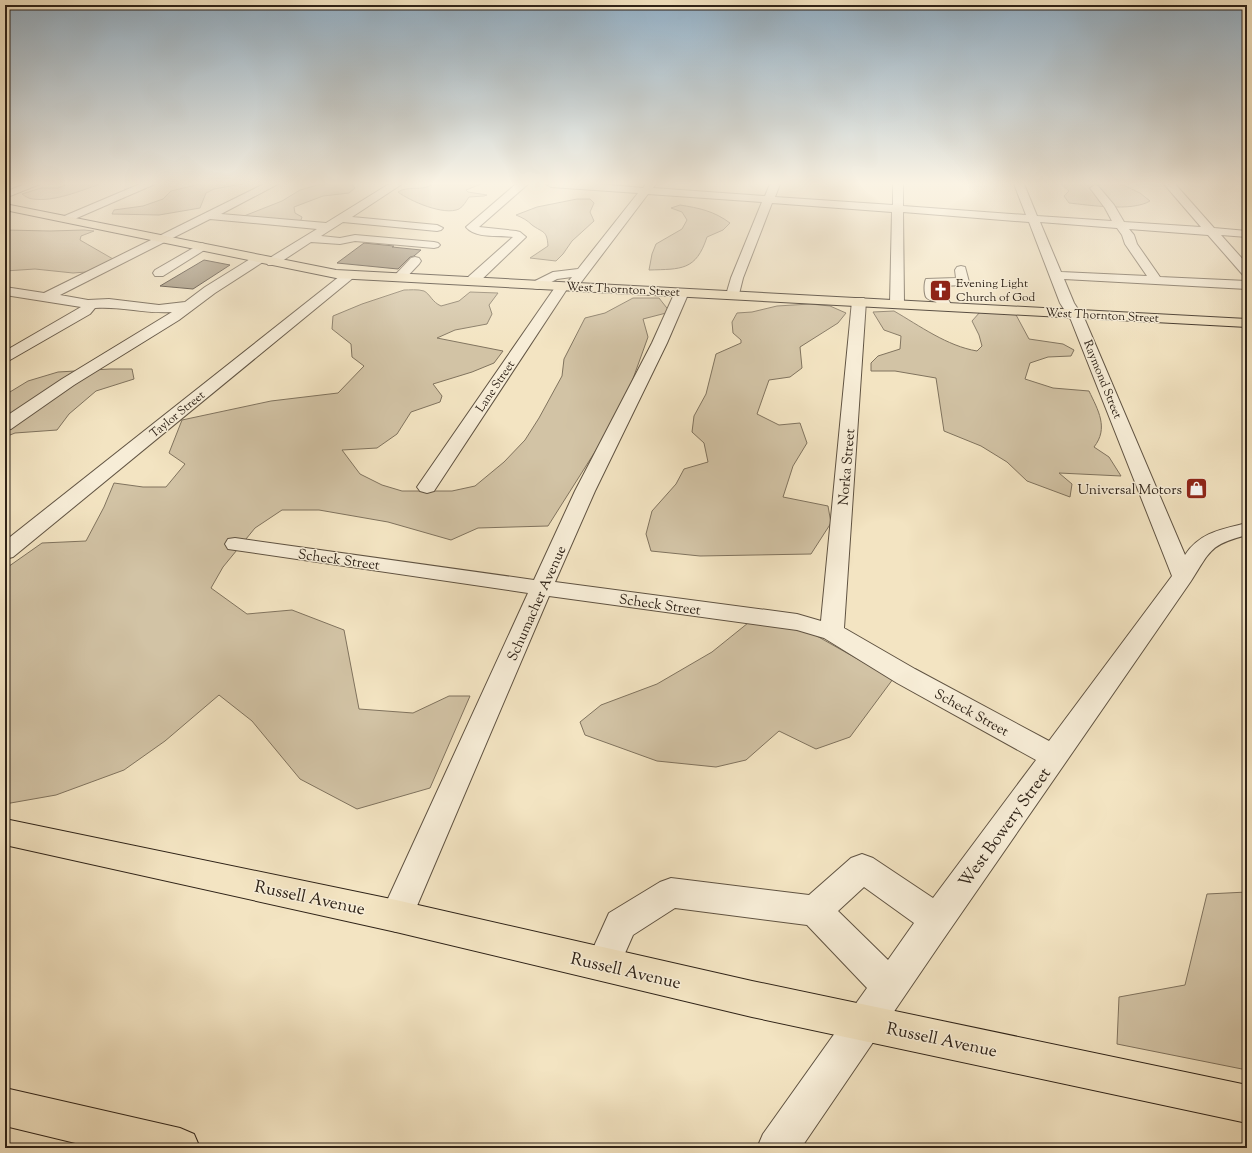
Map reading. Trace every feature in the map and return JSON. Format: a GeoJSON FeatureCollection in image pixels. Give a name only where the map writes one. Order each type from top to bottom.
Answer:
{"type":"FeatureCollection","features":[{"type":"Feature","properties":{"kind":"main road","name":"West Thornton Street"},"geometry":{"type":"LineString","coordinates":[[157,238],[329,274],[897,303],[1247,323]]}},
{"type":"Feature","properties":{"kind":"main road","name":"Russell Avenue"},"geometry":{"type":"LineString","coordinates":[[5,832],[396,916],[863,1023],[1247,1104]]}},
{"type":"Feature","properties":{"kind":"main road"},"geometry":{"type":"LineString","coordinates":[[5,1107],[180,1148]]}},
{"type":"Feature","properties":{"kind":"street"},"geometry":{"type":"LineString","coordinates":[[5,426],[68,382],[174,317],[210,290],[266,260],[312,239],[340,241],[355,238],[426,242]]}},
{"type":"Feature","properties":{"kind":"street"},"geometry":{"type":"LineString","coordinates":[[397,238],[426,242]]}},
{"type":"Feature","properties":{"kind":"street"},"geometry":{"type":"LineString","coordinates":[[399,278],[417,260],[429,238]]}},
{"type":"Feature","properties":{"kind":"street"},"geometry":{"type":"LineString","coordinates":[[472,281],[519,238]]}},
{"type":"Feature","properties":{"kind":"street","name":"Lane Street"},"geometry":{"type":"LineString","coordinates":[[427,487],[567,286],[582,273],[609,238]]}},
{"type":"Feature","properties":{"kind":"street"},"geometry":{"type":"LineString","coordinates":[[733,295],[753,238]]}},
{"type":"Feature","properties":{"kind":"street"},"geometry":{"type":"LineString","coordinates":[[897,238],[897,303]]}},
{"type":"Feature","properties":{"kind":"street","name":"Raymond Street"},"geometry":{"type":"LineString","coordinates":[[1040,238],[1066,303],[1074,313],[1183,576]]}},
{"type":"Feature","properties":{"kind":"street"},"geometry":{"type":"LineString","coordinates":[[1129,238],[1157,281]]}},
{"type":"Feature","properties":{"kind":"street"},"geometry":{"type":"LineString","coordinates":[[1215,238],[1247,272]]}},
{"type":"Feature","properties":{"kind":"street"},"geometry":{"type":"LineString","coordinates":[[46,297],[163,239]]}},
{"type":"Feature","properties":{"kind":"street"},"geometry":{"type":"LineString","coordinates":[[159,273],[202,247]]}},
{"type":"Feature","properties":{"kind":"street"},"geometry":{"type":"LineString","coordinates":[[897,279],[963,282],[961,270]]}},
{"type":"Feature","properties":{"kind":"street"},"geometry":{"type":"LineString","coordinates":[[538,285],[549,277],[561,273],[582,273]]}},
{"type":"Feature","properties":{"kind":"street","name":"Taylor Street"},"geometry":{"type":"LineString","coordinates":[[5,552],[349,275]]}},
{"type":"Feature","properties":{"kind":"street"},"geometry":{"type":"LineString","coordinates":[[1055,275],[1247,285]]}},
{"type":"Feature","properties":{"kind":"street"},"geometry":{"type":"LineString","coordinates":[[921,281],[932,296],[941,299],[945,306]]}},
{"type":"Feature","properties":{"kind":"street"},"geometry":{"type":"LineString","coordinates":[[5,291],[88,304],[109,303],[159,309],[187,306]]}},
{"type":"Feature","properties":{"kind":"street","name":"Schumacher Avenue"},"geometry":{"type":"LineString","coordinates":[[396,916],[589,483],[622,414],[668,328],[682,292]]}},
{"type":"Feature","properties":{"kind":"street","name":"Norka Street"},"geometry":{"type":"LineString","coordinates":[[832,632],[859,301]]}},
{"type":"Feature","properties":{"kind":"street"},"geometry":{"type":"LineString","coordinates":[[5,357],[85,311],[88,308],[88,304]]}},
{"type":"Feature","properties":{"kind":"street","name":"West Bowery Street"},"geometry":{"type":"LineString","coordinates":[[777,1148],[889,986],[1054,757],[1203,546],[1213,539],[1247,529]]}},
{"type":"Feature","properties":{"kind":"street","name":"Scheck Street"},"geometry":{"type":"LineString","coordinates":[[235,544],[542,588],[798,622],[832,632],[906,676],[1054,757]]}},
{"type":"Feature","properties":{"kind":"street"},"geometry":{"type":"LineString","coordinates":[[815,911],[862,868],[937,920]]}},
{"type":"Feature","properties":{"kind":"street"},"geometry":{"type":"LineString","coordinates":[[603,964],[621,924],[671,893],[815,911],[889,986]]}},
{"type":"Feature","properties":{"kind":"shaded area"},"geometry":{"type":"Polygon","coordinates":[[[5,238],[81,238],[80,240],[113,259],[86,272],[73,273],[35,269],[5,271],[5,238]]]}},
{"type":"Feature","properties":{"kind":"shaded area"},"geometry":{"type":"Polygon","coordinates":[[[547,238],[576,238],[556,261],[530,258],[548,246],[547,238]]]}},
{"type":"Feature","properties":{"kind":"shaded area"},"geometry":{"type":"Polygon","coordinates":[[[667,238],[707,238],[698,256],[686,266],[670,269],[649,270],[652,254],[656,244],[667,238]]]}},
{"type":"Feature","properties":{"kind":"shaded area"},"geometry":{"type":"Polygon","coordinates":[[[404,290],[424,291],[441,306],[459,301],[470,292],[498,293],[489,305],[492,314],[487,324],[455,330],[437,338],[503,351],[494,363],[472,372],[433,384],[442,396],[440,402],[411,412],[397,434],[377,448],[342,450],[360,474],[382,485],[402,491],[452,491],[475,486],[504,462],[525,440],[539,418],[562,376],[564,359],[585,318],[605,313],[633,298],[659,298],[670,312],[643,319],[648,337],[630,387],[598,447],[548,526],[478,528],[451,540],[388,522],[319,510],[282,510],[255,528],[223,567],[211,588],[247,614],[292,610],[344,630],[359,709],[413,713],[449,696],[470,696],[430,788],[357,809],[300,779],[252,721],[219,695],[165,741],[124,770],[56,795],[5,804],[5,569],[42,543],[86,541],[104,507],[114,483],[143,487],[166,487],[185,464],[169,453],[182,420],[271,401],[338,393],[364,366],[352,357],[351,344],[332,329],[333,316],[362,304],[404,290]]]}},
{"type":"Feature","properties":{"kind":"shaded area"},"geometry":{"type":"Polygon","coordinates":[[[810,304],[830,306],[846,313],[838,323],[800,347],[802,368],[790,377],[769,380],[757,414],[779,425],[800,423],[807,443],[793,466],[783,497],[828,506],[831,523],[811,554],[700,556],[651,551],[646,534],[652,511],[676,484],[684,469],[708,462],[704,443],[692,432],[694,416],[706,394],[716,354],[741,343],[741,340],[733,333],[732,322],[737,313],[752,312],[777,306],[810,304]]]}},
{"type":"Feature","properties":{"kind":"shaded area"},"geometry":{"type":"Polygon","coordinates":[[[894,311],[944,340],[955,345],[977,351],[982,346],[979,335],[972,321],[980,312],[1015,313],[1029,339],[1063,344],[1074,350],[1071,356],[1048,357],[1030,363],[1025,379],[1053,388],[1089,391],[1096,405],[1101,426],[1101,433],[1094,447],[1109,457],[1121,476],[1059,473],[1072,484],[1070,497],[1027,481],[1007,462],[981,446],[944,431],[936,378],[895,371],[871,371],[871,363],[878,356],[900,349],[901,336],[884,330],[873,312],[894,311]]]}},
{"type":"Feature","properties":{"kind":"shaded area"},"geometry":{"type":"Polygon","coordinates":[[[132,369],[134,379],[96,391],[69,414],[57,430],[15,433],[5,437],[5,395],[28,381],[58,372],[132,369]]]}},
{"type":"Feature","properties":{"kind":"shaded area"},"geometry":{"type":"Polygon","coordinates":[[[748,623],[808,631],[893,679],[850,737],[816,749],[779,731],[746,760],[716,767],[657,761],[585,735],[580,722],[601,705],[657,684],[712,652],[748,623]]]}},
{"type":"Feature","properties":{"kind":"shaded area"},"geometry":{"type":"Polygon","coordinates":[[[1247,892],[1247,1070],[1117,1044],[1119,997],[1185,985],[1207,894],[1247,892]]]}},
{"type":"Feature","properties":{"kind":"building"},"geometry":{"type":"Polygon","coordinates":[[[364,243],[421,250],[414,256],[410,257],[398,269],[337,263],[364,243]]]}},
{"type":"Feature","properties":{"kind":"building"},"geometry":{"type":"Polygon","coordinates":[[[204,260],[230,265],[193,289],[160,286],[204,260]]]}},
{"type":"Feature","properties":{"kind":"place","name":"Evening Light Church of God"},"geometry":{"type":"Point","coordinates":[941,290]}},
{"type":"Feature","properties":{"kind":"place","name":"Universal Motors"},"geometry":{"type":"Point","coordinates":[1197,489]}}]}
